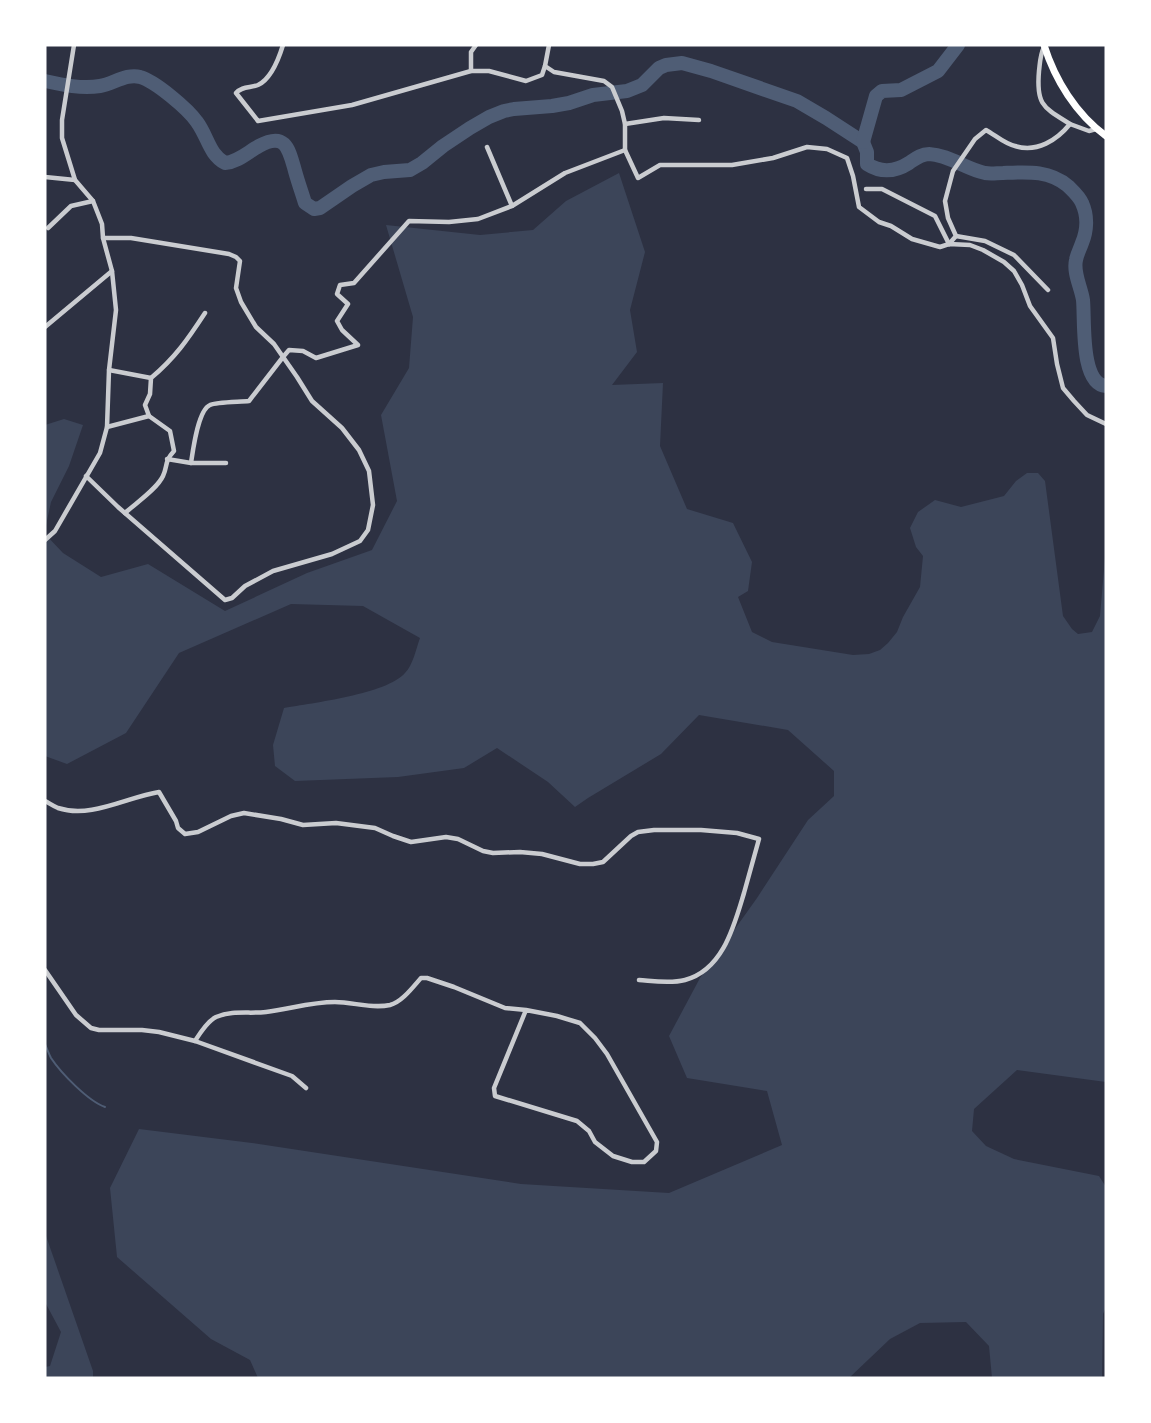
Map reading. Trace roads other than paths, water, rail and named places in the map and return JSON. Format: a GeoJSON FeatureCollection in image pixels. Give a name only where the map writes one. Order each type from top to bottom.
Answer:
{"type":"FeatureCollection","features":[{"type":"Feature","properties":{"kind":"main road"},"geometry":{"type":"LineString","coordinates":[[1044,46],[1066,93],[1081,113],[1106,136]]}},
{"type":"Feature","properties":{"kind":"street"},"geometry":{"type":"LineString","coordinates":[[45,540],[55,531],[100,453],[107,428],[109,370],[116,310],[112,271],[103,238],[102,224],[93,201],[75,180],[62,138],[63,112],[74,45]]}},
{"type":"Feature","properties":{"kind":"street"},"geometry":{"type":"LineString","coordinates":[[283,45],[279,60],[260,84],[240,88],[236,93],[258,121],[352,105],[471,71],[489,70],[526,81],[542,75],[549,45]]}},
{"type":"Feature","properties":{"kind":"street"},"geometry":{"type":"LineString","coordinates":[[471,71],[471,52],[476,45]]}},
{"type":"Feature","properties":{"kind":"street"},"geometry":{"type":"LineString","coordinates":[[1044,46],[1041,53],[1037,89],[1043,106],[1070,124],[1089,131],[1096,129]]}},
{"type":"Feature","properties":{"kind":"street"},"geometry":{"type":"LineString","coordinates":[[545,66],[554,72],[604,81],[612,87],[625,124],[625,150],[638,178],[660,165],[732,165],[773,158],[807,147],[827,149],[847,158],[859,207],[879,222],[891,226],[912,239],[940,247],[949,244],[970,245],[1004,262],[1014,271],[1030,306],[1053,338],[1063,388],[1087,415],[1106,424]]}},
{"type":"Feature","properties":{"kind":"street"},"geometry":{"type":"LineString","coordinates":[[625,124],[664,118],[699,120]]}},
{"type":"Feature","properties":{"kind":"street"},"geometry":{"type":"LineString","coordinates":[[956,236],[948,218],[945,201],[953,171],[975,139],[986,130],[1014,146],[1025,148],[1040,146],[1062,134],[1070,124]]}},
{"type":"Feature","properties":{"kind":"street"},"geometry":{"type":"LineString","coordinates":[[487,147],[512,206]]}},
{"type":"Feature","properties":{"kind":"street"},"geometry":{"type":"LineString","coordinates":[[191,463],[196,435],[204,410],[210,405],[249,401],[289,350],[303,351],[316,358],[358,345],[342,330],[337,321],[348,304],[337,294],[340,285],[354,283],[409,221],[449,222],[478,219],[512,206],[565,173],[625,150]]}},
{"type":"Feature","properties":{"kind":"street"},"geometry":{"type":"LineString","coordinates":[[45,177],[75,180]]}},
{"type":"Feature","properties":{"kind":"street"},"geometry":{"type":"LineString","coordinates":[[866,189],[882,189],[935,216],[949,244]]}},
{"type":"Feature","properties":{"kind":"street"},"geometry":{"type":"LineString","coordinates":[[48,228],[71,206],[93,201]]}},
{"type":"Feature","properties":{"kind":"street"},"geometry":{"type":"LineString","coordinates":[[949,244],[956,236]]}},
{"type":"Feature","properties":{"kind":"street"},"geometry":{"type":"LineString","coordinates":[[956,236],[985,241],[1014,255],[1048,290]]}},
{"type":"Feature","properties":{"kind":"street"},"geometry":{"type":"LineString","coordinates":[[86,477],[225,600],[232,598],[253,582],[273,571],[332,554],[360,541],[368,530],[373,505],[369,471],[359,450],[342,428],[312,401],[274,344],[256,327],[241,302],[236,288],[240,261],[236,257],[130,238],[103,238]]}},
{"type":"Feature","properties":{"kind":"street"},"geometry":{"type":"LineString","coordinates":[[45,327],[112,271]]}},
{"type":"Feature","properties":{"kind":"street"},"geometry":{"type":"LineString","coordinates":[[124,513],[163,477],[167,459],[174,451],[170,431],[149,416],[145,405],[150,394],[151,378],[168,364],[184,345],[205,313]]}},
{"type":"Feature","properties":{"kind":"street"},"geometry":{"type":"LineString","coordinates":[[109,370],[151,378]]}},
{"type":"Feature","properties":{"kind":"street"},"geometry":{"type":"LineString","coordinates":[[107,428],[149,416]]}},
{"type":"Feature","properties":{"kind":"street"},"geometry":{"type":"LineString","coordinates":[[167,459],[191,463],[226,463]]}},
{"type":"Feature","properties":{"kind":"street"},"geometry":{"type":"LineString","coordinates":[[45,801],[57,808],[75,811],[111,806],[159,792],[178,828],[185,834],[198,832],[231,816],[244,813],[303,825],[336,823],[375,828],[411,842],[446,837],[458,839],[493,853],[542,854],[580,864],[603,862],[638,832],[701,830],[737,833],[759,839],[737,919],[721,953],[707,969],[684,981],[639,980]]}},
{"type":"Feature","properties":{"kind":"street"},"geometry":{"type":"LineString","coordinates":[[45,970],[76,1015],[91,1028],[159,1032],[195,1041],[292,1076],[306,1088]]}},
{"type":"Feature","properties":{"kind":"street"},"geometry":{"type":"LineString","coordinates":[[195,1041],[213,1019],[220,1016],[236,1012],[265,1012],[306,1004],[336,1002],[372,1006],[391,1005],[421,978],[427,978],[505,1008],[526,1010],[557,1016],[579,1023],[595,1038],[607,1054],[653,1132],[657,1142],[656,1151],[644,1162],[632,1162],[604,1151],[589,1131],[577,1121],[495,1096],[494,1088],[526,1010]]}},
{"type":"Feature","properties":{"kind":"waterway"},"geometry":{"type":"LineString","coordinates":[[863,142],[876,96],[882,91],[901,90],[938,71],[958,45]]}},
{"type":"Feature","properties":{"kind":"waterway"},"geometry":{"type":"LineString","coordinates":[[45,81],[93,87],[130,76],[140,77],[171,96],[193,116],[215,155],[225,163],[239,159],[268,142],[281,142],[291,156],[305,203],[314,209],[320,208],[371,175],[410,170],[470,128],[504,111],[552,106],[593,95],[627,91],[642,85],[659,68],[666,65],[682,63],[711,71],[797,101],[826,118],[863,142],[867,152],[867,164],[878,169],[898,168],[929,154],[944,157],[985,173],[1029,172],[1053,177],[1068,186],[1081,200],[1086,218],[1085,234],[1075,265],[1083,300],[1088,363],[1098,383],[1106,386]]}},
{"type":"Feature","properties":{"kind":"waterway"},"geometry":{"type":"LineString","coordinates":[[45,1044],[51,1058],[68,1079],[83,1093],[105,1107]]}}]}
